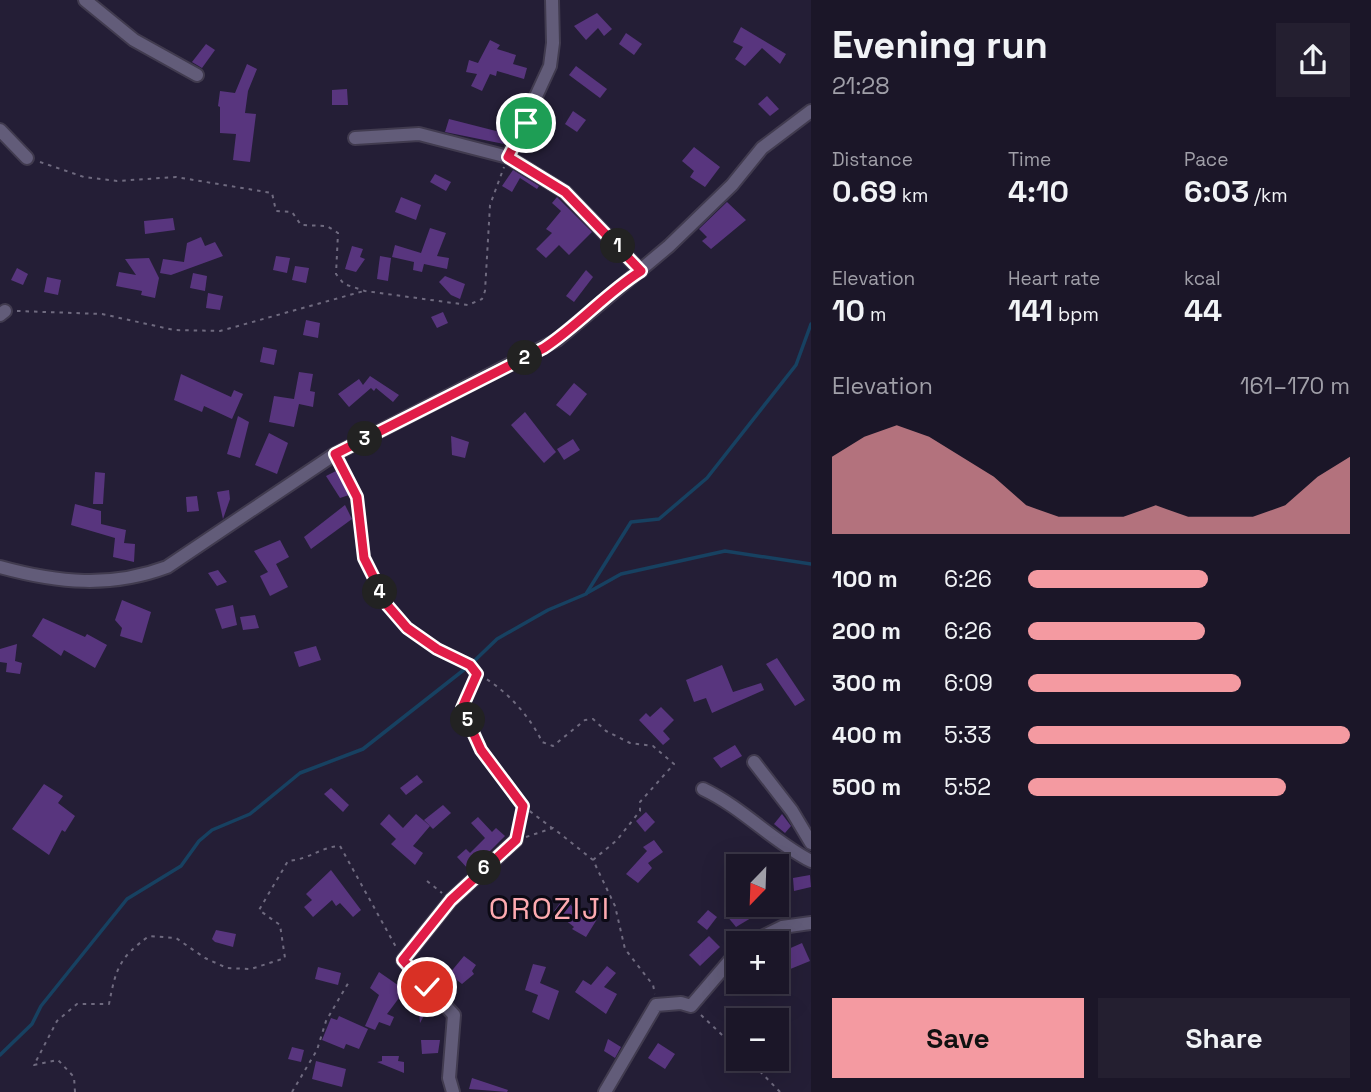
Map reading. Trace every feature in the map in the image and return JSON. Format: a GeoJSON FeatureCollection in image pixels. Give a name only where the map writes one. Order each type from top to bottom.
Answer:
{"type":"FeatureCollection","features":[{"type":"Feature","properties":{"kind":"street"},"geometry":{"type":"LineString","coordinates":[[85,0],[134,40],[197,75]]}},
{"type":"Feature","properties":{"kind":"street"},"geometry":{"type":"LineString","coordinates":[[508,157],[550,66],[552,0]]}},
{"type":"Feature","properties":{"kind":"street"},"geometry":{"type":"LineString","coordinates":[[0,567],[108,583],[137,579],[184,557],[335,454],[544,348],[580,321],[620,284],[641,271],[732,185],[762,148],[811,111]]}},
{"type":"Feature","properties":{"kind":"street"},"geometry":{"type":"LineString","coordinates":[[0,130],[27,158]]}},
{"type":"Feature","properties":{"kind":"street"},"geometry":{"type":"LineString","coordinates":[[355,138],[419,134],[508,157],[565,192],[641,271]]}},
{"type":"Feature","properties":{"kind":"street"},"geometry":{"type":"LineString","coordinates":[[754,762],[792,811],[811,843]]}},
{"type":"Feature","properties":{"kind":"street"},"geometry":{"type":"LineString","coordinates":[[703,789],[729,802],[785,848],[811,862]]}},
{"type":"Feature","properties":{"kind":"street"},"geometry":{"type":"LineString","coordinates":[[453,1092],[449,1078],[454,1015],[403,960],[451,900],[516,840]]}},
{"type":"Feature","properties":{"kind":"street"},"geometry":{"type":"LineString","coordinates":[[774,931],[782,927],[811,923]]}},
{"type":"Feature","properties":{"kind":"street"},"geometry":{"type":"LineString","coordinates":[[605,1092],[656,1005],[681,1003],[691,1006],[726,965]]}},
{"type":"Feature","properties":{"kind":"path"},"geometry":{"type":"LineString","coordinates":[[27,158],[84,177],[117,181],[176,177],[272,193],[276,211],[292,212],[301,225],[327,226],[338,233],[336,274],[344,284],[365,291],[468,305],[482,299],[490,205],[508,157]]}},
{"type":"Feature","properties":{"kind":"path"},"geometry":{"type":"LineString","coordinates":[[2,313],[102,314],[174,330],[220,331],[365,291]]}},
{"type":"Feature","properties":{"kind":"path"},"geometry":{"type":"LineString","coordinates":[[335,454],[357,497],[364,558],[388,606],[407,628],[437,649],[470,665],[477,674],[487,679],[534,725],[542,742],[553,746],[585,720],[593,719],[606,731],[630,743],[653,746],[674,764],[639,802],[640,811],[617,840],[593,860]]}},
{"type":"Feature","properties":{"kind":"path"},"geometry":{"type":"LineString","coordinates":[[477,674],[462,708],[481,750],[523,806],[593,860],[615,906],[625,949],[653,985],[656,1005]]}},
{"type":"Feature","properties":{"kind":"path"},"geometry":{"type":"LineString","coordinates":[[523,806],[516,840],[553,828]]}},
{"type":"Feature","properties":{"kind":"path"},"geometry":{"type":"LineString","coordinates":[[75,1092],[74,1077],[58,1060],[34,1065],[57,1021],[77,1004],[109,1004],[115,971],[127,952],[149,936],[176,938],[205,958],[227,968],[251,969],[285,958],[280,925],[259,910],[288,861],[309,859],[325,847],[340,846],[403,960]]}},
{"type":"Feature","properties":{"kind":"path"},"geometry":{"type":"LineString","coordinates":[[428,881],[451,900]]}},
{"type":"Feature","properties":{"kind":"path"},"geometry":{"type":"LineString","coordinates":[[292,1092],[317,1050],[326,1021],[350,980]]}},
{"type":"Feature","properties":{"kind":"path"},"geometry":{"type":"LineString","coordinates":[[691,1006],[726,1039]]}},
{"type":"Feature","properties":{"kind":"path"},"geometry":{"type":"LineString","coordinates":[[760,1071],[780,1092]]}},
{"type":"Feature","properties":{"kind":"building"},"geometry":{"type":"Polygon","coordinates":[[[597,13],[612,29],[604,36],[598,28],[586,40],[574,26],[597,13]]]}},
{"type":"Feature","properties":{"kind":"building"},"geometry":{"type":"Polygon","coordinates":[[[741,27],[786,54],[780,64],[762,48],[745,66],[735,59],[743,47],[733,42],[741,27]]]}},
{"type":"Feature","properties":{"kind":"building"},"geometry":{"type":"Polygon","coordinates":[[[626,33],[642,44],[634,55],[619,44],[626,33]]]}},
{"type":"Feature","properties":{"kind":"building"},"geometry":{"type":"Polygon","coordinates":[[[490,40],[500,45],[497,49],[516,55],[513,64],[527,68],[524,79],[497,71],[496,76],[490,74],[482,91],[471,86],[477,74],[466,72],[469,60],[478,63],[490,40]]]}},
{"type":"Feature","properties":{"kind":"building"},"geometry":{"type":"Polygon","coordinates":[[[206,44],[215,50],[202,68],[192,62],[206,44]]]}},
{"type":"Feature","properties":{"kind":"building"},"geometry":{"type":"Polygon","coordinates":[[[247,64],[257,69],[248,91],[245,113],[256,114],[250,162],[233,160],[236,134],[220,133],[218,106],[220,91],[235,93],[247,64]]]}},
{"type":"Feature","properties":{"kind":"building"},"geometry":{"type":"Polygon","coordinates":[[[576,66],[607,89],[600,98],[569,75],[576,66]]]}},
{"type":"Feature","properties":{"kind":"building"},"geometry":{"type":"Polygon","coordinates":[[[347,89],[348,105],[332,105],[332,90],[347,89]]]}},
{"type":"Feature","properties":{"kind":"building"},"geometry":{"type":"Polygon","coordinates":[[[767,96],[779,109],[770,116],[758,104],[767,96]]]}},
{"type":"Feature","properties":{"kind":"building"},"geometry":{"type":"Polygon","coordinates":[[[573,111],[586,120],[577,132],[565,124],[573,111]]]}},
{"type":"Feature","properties":{"kind":"building"},"geometry":{"type":"Polygon","coordinates":[[[449,119],[496,131],[499,119],[512,122],[504,144],[445,132],[449,119]]]}},
{"type":"Feature","properties":{"kind":"building"},"geometry":{"type":"Polygon","coordinates":[[[694,147],[720,167],[705,187],[690,177],[694,171],[682,161],[694,147]]]}},
{"type":"Feature","properties":{"kind":"building"},"geometry":{"type":"Polygon","coordinates":[[[513,170],[539,186],[537,189],[520,178],[512,192],[502,186],[513,170]]]}},
{"type":"Feature","properties":{"kind":"building"},"geometry":{"type":"Polygon","coordinates":[[[435,174],[451,182],[446,191],[430,182],[435,174]]]}},
{"type":"Feature","properties":{"kind":"building"},"geometry":{"type":"Polygon","coordinates":[[[401,197],[421,205],[416,220],[395,212],[401,197]]]}},
{"type":"Feature","properties":{"kind":"building"},"geometry":{"type":"Polygon","coordinates":[[[557,197],[592,232],[569,255],[559,245],[546,258],[536,249],[552,233],[546,229],[561,211],[552,203],[557,197]]]}},
{"type":"Feature","properties":{"kind":"building"},"geometry":{"type":"Polygon","coordinates":[[[727,202],[746,220],[711,249],[702,241],[707,237],[699,229],[727,202]]]}},
{"type":"Feature","properties":{"kind":"building"},"geometry":{"type":"Polygon","coordinates":[[[173,218],[175,230],[145,234],[144,221],[173,218]]]}},
{"type":"Feature","properties":{"kind":"building"},"geometry":{"type":"Polygon","coordinates":[[[430,228],[446,233],[437,256],[449,258],[447,269],[424,264],[422,272],[413,270],[414,262],[392,257],[395,245],[421,253],[430,228]]]}},
{"type":"Feature","properties":{"kind":"building"},"geometry":{"type":"Polygon","coordinates":[[[201,237],[205,246],[215,242],[223,256],[171,275],[160,273],[163,259],[184,262],[187,243],[201,237]]]}},
{"type":"Feature","properties":{"kind":"building"},"geometry":{"type":"Polygon","coordinates":[[[352,246],[363,249],[360,257],[365,259],[356,272],[345,269],[352,246]]]}},
{"type":"Feature","properties":{"kind":"building"},"geometry":{"type":"Polygon","coordinates":[[[276,256],[290,258],[287,273],[273,270],[276,256]]]}},
{"type":"Feature","properties":{"kind":"building"},"geometry":{"type":"Polygon","coordinates":[[[380,256],[391,258],[388,281],[377,279],[380,256]]]}},
{"type":"Feature","properties":{"kind":"building"},"geometry":{"type":"Polygon","coordinates":[[[149,258],[159,278],[155,298],[141,295],[142,291],[116,286],[119,272],[136,275],[125,259],[149,258]]]}},
{"type":"Feature","properties":{"kind":"building"},"geometry":{"type":"Polygon","coordinates":[[[295,266],[309,268],[306,283],[292,280],[295,266]]]}},
{"type":"Feature","properties":{"kind":"building"},"geometry":{"type":"Polygon","coordinates":[[[17,268],[28,274],[23,285],[11,280],[17,268]]]}},
{"type":"Feature","properties":{"kind":"building"},"geometry":{"type":"Polygon","coordinates":[[[586,270],[593,277],[574,302],[566,296],[586,270]]]}},
{"type":"Feature","properties":{"kind":"building"},"geometry":{"type":"Polygon","coordinates":[[[193,273],[207,276],[205,291],[190,288],[193,273]]]}},
{"type":"Feature","properties":{"kind":"building"},"geometry":{"type":"Polygon","coordinates":[[[445,276],[465,284],[460,299],[451,295],[439,282],[445,276]]]}},
{"type":"Feature","properties":{"kind":"building"},"geometry":{"type":"Polygon","coordinates":[[[47,277],[61,280],[58,295],[44,292],[47,277]]]}},
{"type":"Feature","properties":{"kind":"building"},"geometry":{"type":"Polygon","coordinates":[[[208,293],[223,296],[220,310],[206,308],[208,293]]]}},
{"type":"Feature","properties":{"kind":"building"},"geometry":{"type":"Polygon","coordinates":[[[443,312],[448,323],[437,328],[431,317],[443,312]]]}},
{"type":"Feature","properties":{"kind":"building"},"geometry":{"type":"Polygon","coordinates":[[[306,320],[320,323],[318,338],[303,335],[306,320]]]}},
{"type":"Feature","properties":{"kind":"building"},"geometry":{"type":"Polygon","coordinates":[[[263,347],[277,350],[274,365],[260,362],[263,347]]]}},
{"type":"Feature","properties":{"kind":"building"},"geometry":{"type":"Polygon","coordinates":[[[299,372],[313,374],[310,391],[315,392],[313,407],[299,404],[294,427],[269,422],[274,396],[294,399],[299,372]]]}},
{"type":"Feature","properties":{"kind":"building"},"geometry":{"type":"Polygon","coordinates":[[[181,374],[231,397],[234,390],[243,394],[232,419],[204,406],[202,412],[174,400],[181,374]]]}},
{"type":"Feature","properties":{"kind":"building"},"geometry":{"type":"Polygon","coordinates":[[[370,376],[399,395],[393,402],[376,388],[374,391],[371,388],[349,407],[338,394],[359,379],[363,385],[370,376]]]}},
{"type":"Feature","properties":{"kind":"building"},"geometry":{"type":"Polygon","coordinates":[[[574,383],[587,394],[570,416],[556,405],[574,383]]]}},
{"type":"Feature","properties":{"kind":"building"},"geometry":{"type":"Polygon","coordinates":[[[525,412],[556,452],[544,463],[511,425],[525,412]]]}},
{"type":"Feature","properties":{"kind":"building"},"geometry":{"type":"Polygon","coordinates":[[[238,416],[249,422],[240,458],[227,454],[238,416]]]}},
{"type":"Feature","properties":{"kind":"building"},"geometry":{"type":"Polygon","coordinates":[[[269,433],[288,443],[277,474],[255,465],[269,433]]]}},
{"type":"Feature","properties":{"kind":"building"},"geometry":{"type":"Polygon","coordinates":[[[451,436],[469,442],[465,458],[452,455],[451,436]]]}},
{"type":"Feature","properties":{"kind":"building"},"geometry":{"type":"Polygon","coordinates":[[[573,439],[580,450],[564,460],[557,449],[573,439]]]}},
{"type":"Feature","properties":{"kind":"building"},"geometry":{"type":"Polygon","coordinates":[[[336,471],[349,495],[340,498],[326,476],[336,471]]]}},
{"type":"Feature","properties":{"kind":"building"},"geometry":{"type":"Polygon","coordinates":[[[95,472],[105,473],[103,504],[93,504],[95,472]]]}},
{"type":"Feature","properties":{"kind":"building"},"geometry":{"type":"Polygon","coordinates":[[[229,490],[230,499],[223,519],[217,492],[229,490]]]}},
{"type":"Feature","properties":{"kind":"building"},"geometry":{"type":"Polygon","coordinates":[[[197,496],[199,511],[187,512],[186,497],[197,496]]]}},
{"type":"Feature","properties":{"kind":"building"},"geometry":{"type":"Polygon","coordinates":[[[75,504],[101,511],[101,524],[126,530],[124,543],[135,544],[134,562],[113,557],[115,538],[71,525],[75,504]]]}},
{"type":"Feature","properties":{"kind":"building"},"geometry":{"type":"Polygon","coordinates":[[[345,505],[352,519],[311,549],[304,537],[345,505]]]}},
{"type":"Feature","properties":{"kind":"building"},"geometry":{"type":"Polygon","coordinates":[[[280,540],[289,557],[276,564],[288,587],[270,596],[260,576],[268,572],[254,551],[280,540]]]}},
{"type":"Feature","properties":{"kind":"building"},"geometry":{"type":"Polygon","coordinates":[[[218,570],[227,582],[217,586],[208,573],[218,570]]]}},
{"type":"Feature","properties":{"kind":"building"},"geometry":{"type":"Polygon","coordinates":[[[122,600],[151,612],[142,643],[120,636],[122,628],[115,620],[122,600]]]}},
{"type":"Feature","properties":{"kind":"building"},"geometry":{"type":"Polygon","coordinates":[[[233,605],[237,625],[222,629],[215,609],[233,605]]]}},
{"type":"Feature","properties":{"kind":"building"},"geometry":{"type":"Polygon","coordinates":[[[255,615],[259,628],[243,630],[240,617],[255,615]]]}},
{"type":"Feature","properties":{"kind":"building"},"geometry":{"type":"Polygon","coordinates":[[[43,618],[85,637],[87,634],[107,645],[95,668],[64,650],[61,656],[32,636],[43,618]]]}},
{"type":"Feature","properties":{"kind":"building"},"geometry":{"type":"Polygon","coordinates":[[[17,644],[15,661],[22,663],[20,674],[6,672],[7,663],[0,662],[0,649],[17,644]]]}},
{"type":"Feature","properties":{"kind":"building"},"geometry":{"type":"Polygon","coordinates":[[[316,646],[321,660],[299,667],[294,652],[316,646]]]}},
{"type":"Feature","properties":{"kind":"building"},"geometry":{"type":"Polygon","coordinates":[[[777,658],[805,700],[795,706],[766,664],[777,658]]]}},
{"type":"Feature","properties":{"kind":"building"},"geometry":{"type":"Polygon","coordinates":[[[722,665],[733,692],[761,683],[764,690],[712,713],[706,698],[694,702],[686,680],[722,665]]]}},
{"type":"Feature","properties":{"kind":"building"},"geometry":{"type":"Polygon","coordinates":[[[661,707],[674,720],[663,731],[670,739],[663,745],[639,720],[646,713],[650,717],[661,707]]]}},
{"type":"Feature","properties":{"kind":"building"},"geometry":{"type":"Polygon","coordinates":[[[735,745],[742,756],[721,768],[713,758],[735,745]]]}},
{"type":"Feature","properties":{"kind":"building"},"geometry":{"type":"Polygon","coordinates":[[[417,775],[423,782],[406,795],[400,788],[417,775]]]}},
{"type":"Feature","properties":{"kind":"building"},"geometry":{"type":"Polygon","coordinates":[[[44,784],[63,796],[58,803],[75,816],[65,832],[62,830],[49,855],[12,829],[44,784]]]}},
{"type":"Feature","properties":{"kind":"building"},"geometry":{"type":"Polygon","coordinates":[[[331,788],[349,805],[343,812],[324,794],[331,788]]]}},
{"type":"Feature","properties":{"kind":"building"},"geometry":{"type":"Polygon","coordinates":[[[443,805],[451,813],[433,829],[424,820],[443,805]]]}},
{"type":"Feature","properties":{"kind":"building"},"geometry":{"type":"Polygon","coordinates":[[[646,812],[655,822],[645,832],[636,821],[646,812]]]}},
{"type":"Feature","properties":{"kind":"building"},"geometry":{"type":"Polygon","coordinates":[[[389,814],[403,828],[416,814],[430,826],[413,846],[423,853],[415,865],[391,844],[396,839],[380,824],[389,814]]]}},
{"type":"Feature","properties":{"kind":"building"},"geometry":{"type":"Polygon","coordinates":[[[782,814],[791,826],[785,833],[774,824],[782,814]]]}},
{"type":"Feature","properties":{"kind":"building"},"geometry":{"type":"Polygon","coordinates":[[[478,817],[492,832],[496,828],[505,836],[470,871],[457,857],[466,849],[470,853],[485,838],[471,823],[478,817]]]}},
{"type":"Feature","properties":{"kind":"building"},"geometry":{"type":"Polygon","coordinates":[[[654,840],[663,852],[648,863],[652,868],[638,883],[626,874],[647,851],[643,847],[654,840]]]}},
{"type":"Feature","properties":{"kind":"building"},"geometry":{"type":"Polygon","coordinates":[[[331,870],[361,910],[353,917],[340,903],[336,906],[332,900],[313,917],[304,907],[312,900],[306,894],[331,870]]]}},
{"type":"Feature","properties":{"kind":"building"},"geometry":{"type":"Polygon","coordinates":[[[810,875],[811,887],[794,891],[793,878],[810,875]]]}},
{"type":"Feature","properties":{"kind":"building"},"geometry":{"type":"Polygon","coordinates":[[[563,899],[582,914],[586,908],[599,916],[586,937],[572,929],[574,927],[554,911],[563,899]]]}},
{"type":"Feature","properties":{"kind":"building"},"geometry":{"type":"Polygon","coordinates":[[[708,910],[717,917],[707,930],[697,922],[708,910]]]}},
{"type":"Feature","properties":{"kind":"building"},"geometry":{"type":"Polygon","coordinates":[[[728,917],[753,917],[736,927],[728,917]]]}},
{"type":"Feature","properties":{"kind":"building"},"geometry":{"type":"Polygon","coordinates":[[[216,930],[236,934],[233,947],[212,939],[216,930]]]}},
{"type":"Feature","properties":{"kind":"building"},"geometry":{"type":"Polygon","coordinates":[[[709,936],[720,947],[700,966],[689,955],[709,936]]]}},
{"type":"Feature","properties":{"kind":"building"},"geometry":{"type":"Polygon","coordinates":[[[802,943],[810,961],[789,970],[789,949],[802,943]]]}},
{"type":"Feature","properties":{"kind":"building"},"geometry":{"type":"Polygon","coordinates":[[[464,956],[476,965],[472,971],[474,974],[462,984],[449,974],[464,956]]]}},
{"type":"Feature","properties":{"kind":"building"},"geometry":{"type":"Polygon","coordinates":[[[533,964],[546,967],[540,983],[559,991],[549,1020],[532,1012],[538,995],[525,990],[533,964]]]}},
{"type":"Feature","properties":{"kind":"building"},"geometry":{"type":"Polygon","coordinates":[[[607,966],[616,973],[604,987],[617,994],[606,1014],[575,992],[583,980],[591,985],[607,966]]]}},
{"type":"Feature","properties":{"kind":"building"},"geometry":{"type":"Polygon","coordinates":[[[318,967],[341,973],[338,985],[315,979],[318,967]]]}},
{"type":"Feature","properties":{"kind":"building"},"geometry":{"type":"Polygon","coordinates":[[[379,972],[405,990],[387,1014],[394,1017],[390,1026],[379,1022],[375,1030],[365,1026],[379,995],[370,988],[379,972]]]}},
{"type":"Feature","properties":{"kind":"building"},"geometry":{"type":"Polygon","coordinates":[[[422,996],[431,1003],[420,1023],[418,1003],[422,996]]]}},
{"type":"Feature","properties":{"kind":"building"},"geometry":{"type":"Polygon","coordinates":[[[339,1016],[368,1029],[359,1049],[346,1044],[344,1049],[322,1040],[331,1018],[337,1020],[339,1016]]]}},
{"type":"Feature","properties":{"kind":"building"},"geometry":{"type":"Polygon","coordinates":[[[608,1039],[621,1047],[615,1058],[604,1051],[608,1039]]]}},
{"type":"Feature","properties":{"kind":"building"},"geometry":{"type":"Polygon","coordinates":[[[421,1040],[440,1040],[438,1053],[422,1054],[421,1040]]]}},
{"type":"Feature","properties":{"kind":"building"},"geometry":{"type":"Polygon","coordinates":[[[658,1043],[675,1054],[665,1069],[648,1058],[658,1043]]]}},
{"type":"Feature","properties":{"kind":"building"},"geometry":{"type":"Polygon","coordinates":[[[292,1047],[304,1050],[301,1062],[288,1059],[292,1047]]]}},
{"type":"Feature","properties":{"kind":"building"},"geometry":{"type":"Polygon","coordinates":[[[382,1056],[399,1056],[398,1061],[404,1062],[404,1073],[377,1062],[382,1061],[382,1056]]]}},
{"type":"Feature","properties":{"kind":"building"},"geometry":{"type":"Polygon","coordinates":[[[316,1061],[346,1069],[342,1087],[312,1079],[316,1061]]]}},
{"type":"Feature","properties":{"kind":"building"},"geometry":{"type":"Polygon","coordinates":[[[472,1078],[508,1090],[469,1089],[472,1078]]]}},
{"type":"Feature","properties":{"kind":"waterway"},"geometry":{"type":"LineString","coordinates":[[0,1055],[32,1024],[41,1006],[127,899],[181,866],[199,841],[212,830],[250,814],[300,773],[363,749],[470,665],[497,639],[548,610],[586,594],[631,522],[659,519],[707,478],[796,365],[811,324]]}},
{"type":"Feature","properties":{"kind":"waterway"},"geometry":{"type":"LineString","coordinates":[[587,593],[621,574],[725,551],[811,564]]}},
{"type":"Feature","properties":{"kind":"district","name":"OROZIJI"},"geometry":{"type":"Point","coordinates":[550,909]}},
{"type":"Feature","properties":{"kind":"route"},"geometry":{"type":"LineString","coordinates":[[427,987],[403,960],[451,900],[516,840],[523,806],[481,750],[462,708],[477,674],[470,665],[437,649],[407,628],[388,606],[376,584],[364,558],[357,497],[335,454],[544,348],[573,327],[620,284],[641,271],[565,192],[508,157],[526,123]]}}]}
